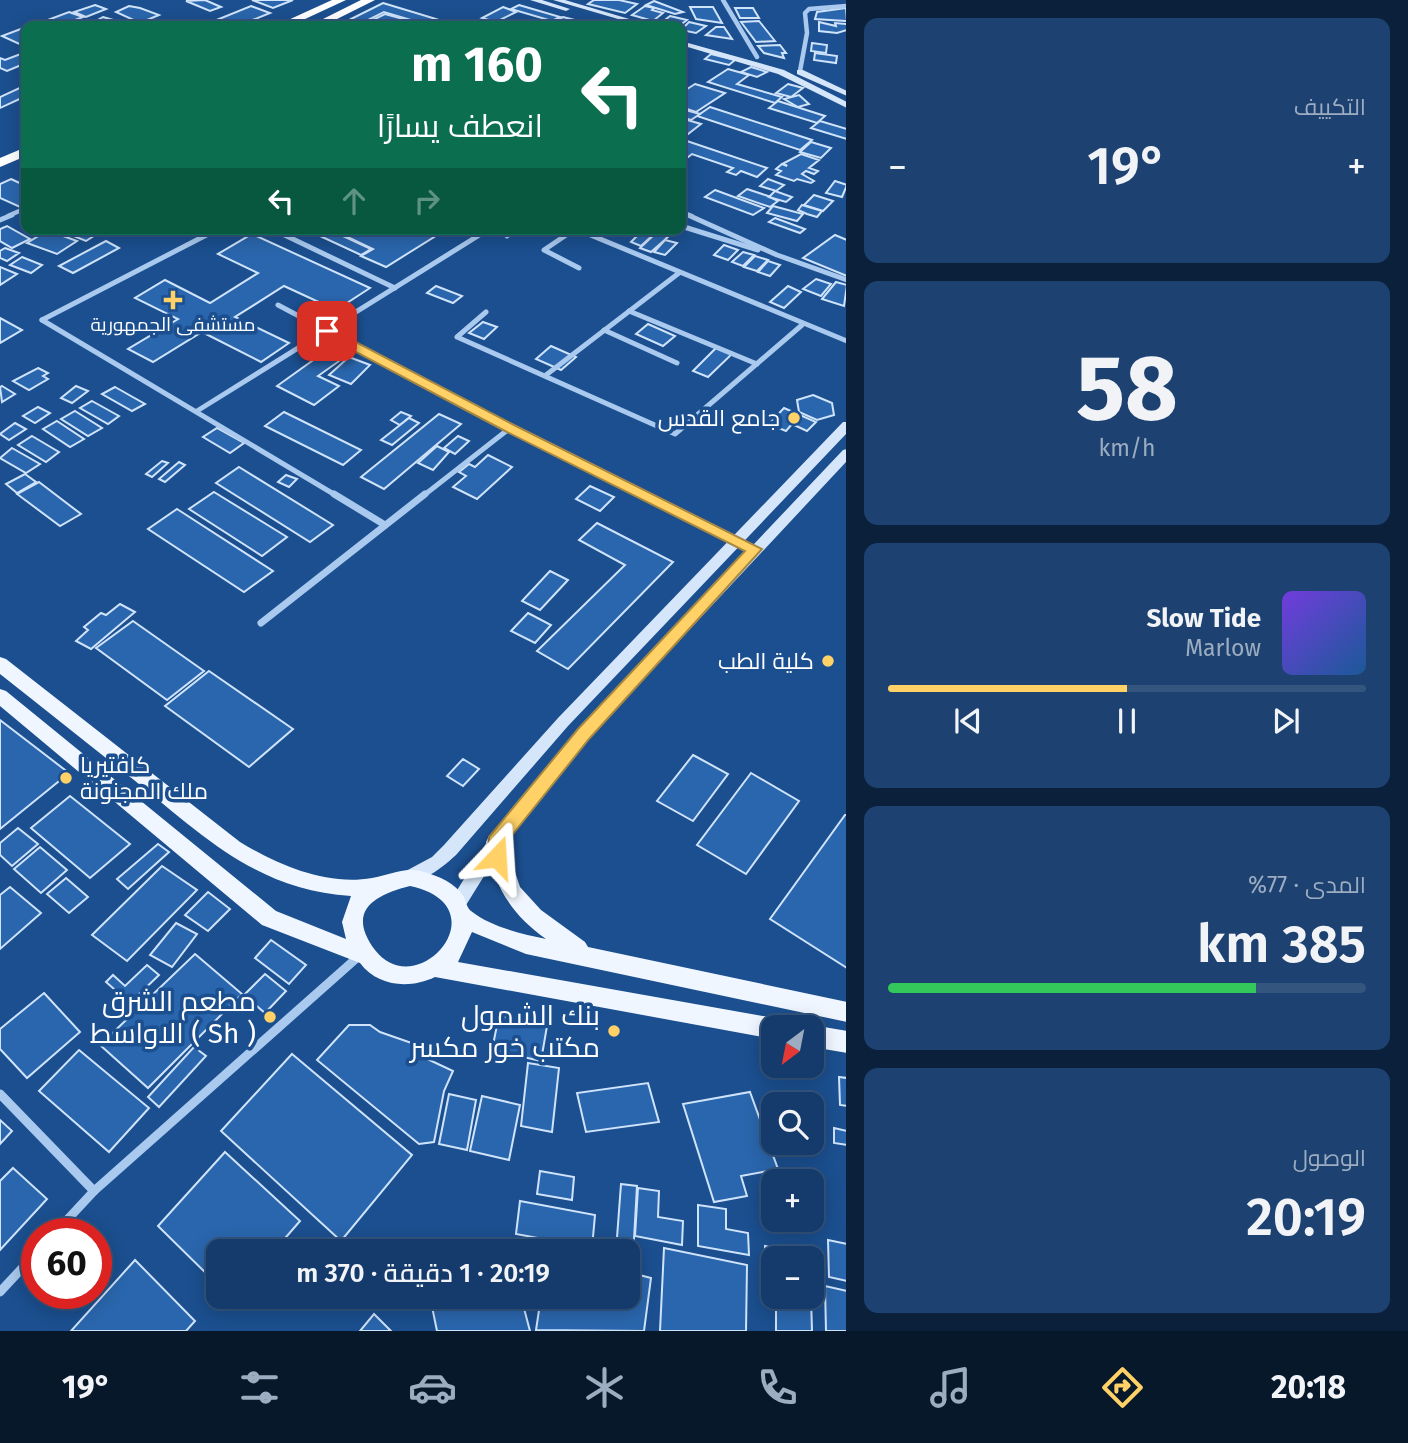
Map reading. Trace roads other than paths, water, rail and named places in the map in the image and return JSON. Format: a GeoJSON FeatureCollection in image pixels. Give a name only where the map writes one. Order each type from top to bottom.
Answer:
{"type":"FeatureCollection","features":[{"type":"Feature","properties":{"kind":"highway"},"geometry":{"type":"LineString","coordinates":[[293,21],[341,0]]}},
{"type":"Feature","properties":{"kind":"highway"},"geometry":{"type":"LineString","coordinates":[[324,21],[370,0]]}},
{"type":"Feature","properties":{"kind":"highway"},"geometry":{"type":"LineString","coordinates":[[0,147],[21,137]]}},
{"type":"Feature","properties":{"kind":"highway"},"geometry":{"type":"LineString","coordinates":[[0,163],[21,153]]}},
{"type":"Feature","properties":{"kind":"main road"},"geometry":{"type":"LineString","coordinates":[[557,0],[631,21]]}},
{"type":"Feature","properties":{"kind":"main road"},"geometry":{"type":"LineString","coordinates":[[538,1],[607,21]]}},
{"type":"Feature","properties":{"kind":"main road"},"geometry":{"type":"LineString","coordinates":[[686,36],[800,71],[846,94]]}},
{"type":"Feature","properties":{"kind":"main road"},"geometry":{"type":"LineString","coordinates":[[686,44],[781,72],[846,106]]}},
{"type":"Feature","properties":{"kind":"main road"},"geometry":{"type":"LineString","coordinates":[[361,954],[352,931],[353,918],[364,896],[384,881],[410,877],[438,862],[563,722],[734,539],[846,425]]}},
{"type":"Feature","properties":{"kind":"main road"},"geometry":{"type":"LineString","coordinates":[[437,968],[458,945],[462,930],[459,911],[495,842],[583,734],[846,453]]}},
{"type":"Feature","properties":{"kind":"main road"},"geometry":{"type":"LineString","coordinates":[[734,539],[755,549]]}},
{"type":"Feature","properties":{"kind":"main road"},"geometry":{"type":"LineString","coordinates":[[0,664],[233,848],[264,867],[298,882],[336,888],[373,887]]}},
{"type":"Feature","properties":{"kind":"main road"},"geometry":{"type":"LineString","coordinates":[[0,696],[269,918],[361,954],[387,972],[413,974],[437,968],[761,1027]]}},
{"type":"Feature","properties":{"kind":"main road"},"geometry":{"type":"LineString","coordinates":[[495,842],[499,871],[510,893],[534,919],[584,953]]}},
{"type":"Feature","properties":{"kind":"main road"},"geometry":{"type":"LineString","coordinates":[[410,877],[438,885],[459,911],[501,936],[526,944],[584,953],[846,1012]]}},
{"type":"Feature","properties":{"kind":"main road"},"geometry":{"type":"LineString","coordinates":[[824,1038],[846,1042]]}},
{"type":"Feature","properties":{"kind":"street"},"geometry":{"type":"LineString","coordinates":[[723,0],[757,57]]}},
{"type":"Feature","properties":{"kind":"street"},"geometry":{"type":"LineString","coordinates":[[800,71],[807,33],[804,13],[809,9],[846,6]]}},
{"type":"Feature","properties":{"kind":"street"},"geometry":{"type":"LineString","coordinates":[[0,220],[21,210]]}},
{"type":"Feature","properties":{"kind":"street"},"geometry":{"type":"LineString","coordinates":[[686,214],[721,227],[772,253]]}},
{"type":"Feature","properties":{"kind":"street"},"geometry":{"type":"LineString","coordinates":[[686,228],[718,240],[772,253],[846,280]]}},
{"type":"Feature","properties":{"kind":"street"},"geometry":{"type":"LineString","coordinates":[[206,235],[42,320],[385,526]]}},
{"type":"Feature","properties":{"kind":"street"},"geometry":{"type":"LineString","coordinates":[[285,235],[395,288]]}},
{"type":"Feature","properties":{"kind":"street"},"geometry":{"type":"LineString","coordinates":[[197,411],[479,235]]}},
{"type":"Feature","properties":{"kind":"street"},"geometry":{"type":"LineString","coordinates":[[566,235],[544,250],[579,268]]}},
{"type":"Feature","properties":{"kind":"street"},"geometry":{"type":"LineString","coordinates":[[589,235],[846,341]]}},
{"type":"Feature","properties":{"kind":"street"},"geometry":{"type":"LineString","coordinates":[[546,375],[679,273]]}},
{"type":"Feature","properties":{"kind":"street"},"geometry":{"type":"LineString","coordinates":[[278,304],[510,428],[734,539]]}},
{"type":"Feature","properties":{"kind":"street"},"geometry":{"type":"LineString","coordinates":[[629,311],[757,364]]}},
{"type":"Feature","properties":{"kind":"street"},"geometry":{"type":"LineString","coordinates":[[486,312],[457,337],[675,434],[802,325]]}},
{"type":"Feature","properties":{"kind":"street"},"geometry":{"type":"LineString","coordinates":[[604,330],[677,363]]}},
{"type":"Feature","properties":{"kind":"street"},"geometry":{"type":"LineString","coordinates":[[261,623],[510,428]]}},
{"type":"Feature","properties":{"kind":"street"},"geometry":{"type":"LineString","coordinates":[[69,1218],[94,1191],[361,954]]}},
{"type":"Feature","properties":{"kind":"street"},"geometry":{"type":"LineString","coordinates":[[0,1094],[94,1191]]}},
{"type":"Feature","properties":{"kind":"street"},"geometry":{"type":"LineString","coordinates":[[0,1292],[21,1269]]}},
{"type":"Feature","properties":{"kind":"place","name":"مستشفى الجمهورية"},"geometry":{"type":"Point","coordinates":[173,300]}},
{"type":"Feature","properties":{"kind":"place","name":"جامع القدس"},"geometry":{"type":"Point","coordinates":[794,418]}},
{"type":"Feature","properties":{"kind":"place","name":"كلية الطب"},"geometry":{"type":"Point","coordinates":[828,661]}},
{"type":"Feature","properties":{"kind":"place","name":"كافتيريا ملك المجنونة"},"geometry":{"type":"Point","coordinates":[66,778]}},
{"type":"Feature","properties":{"kind":"place","name":"مطعم الشرق الاواسط ( Sh )"},"geometry":{"type":"Point","coordinates":[270,1017]}},
{"type":"Feature","properties":{"kind":"place","name":"بنك الشمول مكتب خور مكسر"},"geometry":{"type":"Point","coordinates":[614,1031]}}]}
